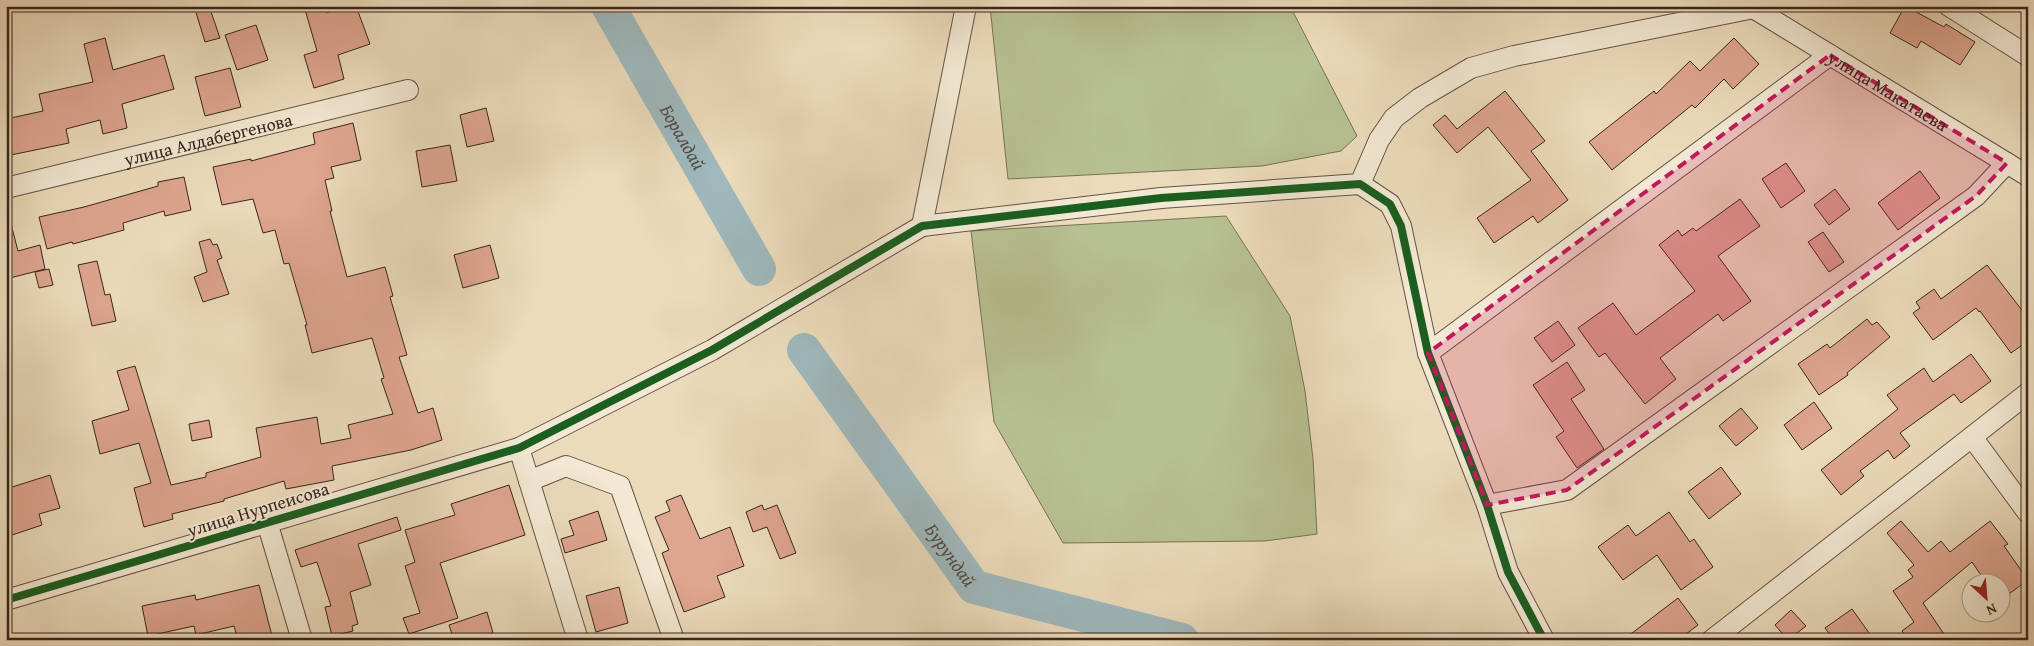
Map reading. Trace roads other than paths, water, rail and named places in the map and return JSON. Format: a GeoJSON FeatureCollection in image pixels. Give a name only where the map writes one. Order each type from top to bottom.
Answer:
{"type":"FeatureCollection","features":[{"type":"Feature","properties":{"kind":"street"},"geometry":{"type":"LineString","coordinates":[[966,6],[922,226],[1162,198],[1360,184],[1390,204],[1400,226],[1428,353],[1487,505],[1508,572],[1544,640]]}},
{"type":"Feature","properties":{"kind":"street"},"geometry":{"type":"LineString","coordinates":[[1949,6],[2028,56]]}},
{"type":"Feature","properties":{"kind":"street"},"geometry":{"type":"LineString","coordinates":[[1360,184],[1379,140],[1394,118],[1420,98],[1471,68],[1514,56],[1756,7]]}},
{"type":"Feature","properties":{"kind":"street","name":"улица Макатаева"},"geometry":{"type":"LineString","coordinates":[[1756,7],[1830,55],[2028,176]]}},
{"type":"Feature","properties":{"kind":"street"},"geometry":{"type":"LineString","coordinates":[[1428,353],[1830,55]]}},
{"type":"Feature","properties":{"kind":"street","name":"улица Алдабергенова"},"geometry":{"type":"LineString","coordinates":[[6,188],[408,90]]}},
{"type":"Feature","properties":{"kind":"street"},"geometry":{"type":"LineString","coordinates":[[1487,505],[1567,490],[1976,196],[2007,163]]}},
{"type":"Feature","properties":{"kind":"street","name":"улица Нурпеисова"},"geometry":{"type":"LineString","coordinates":[[6,600],[519,448],[712,350],[922,226]]}},
{"type":"Feature","properties":{"kind":"street"},"geometry":{"type":"LineString","coordinates":[[1712,640],[2028,393]]}},
{"type":"Feature","properties":{"kind":"street"},"geometry":{"type":"LineString","coordinates":[[1972,437],[2028,513]]}},
{"type":"Feature","properties":{"kind":"street"},"geometry":{"type":"LineString","coordinates":[[519,448],[578,640]]}},
{"type":"Feature","properties":{"kind":"street"},"geometry":{"type":"LineString","coordinates":[[529,481],[566,466],[620,486],[674,640]]}},
{"type":"Feature","properties":{"kind":"street"},"geometry":{"type":"LineString","coordinates":[[267,522],[302,640]]}},
{"type":"Feature","properties":{"kind":"waterway","name":"Боралдай"},"geometry":{"type":"LineString","coordinates":[[608,6],[759,269]]}},
{"type":"Feature","properties":{"kind":"waterway","name":"Бурундай"},"geometry":{"type":"LineString","coordinates":[[804,350],[974,587],[1182,640]]}}]}
